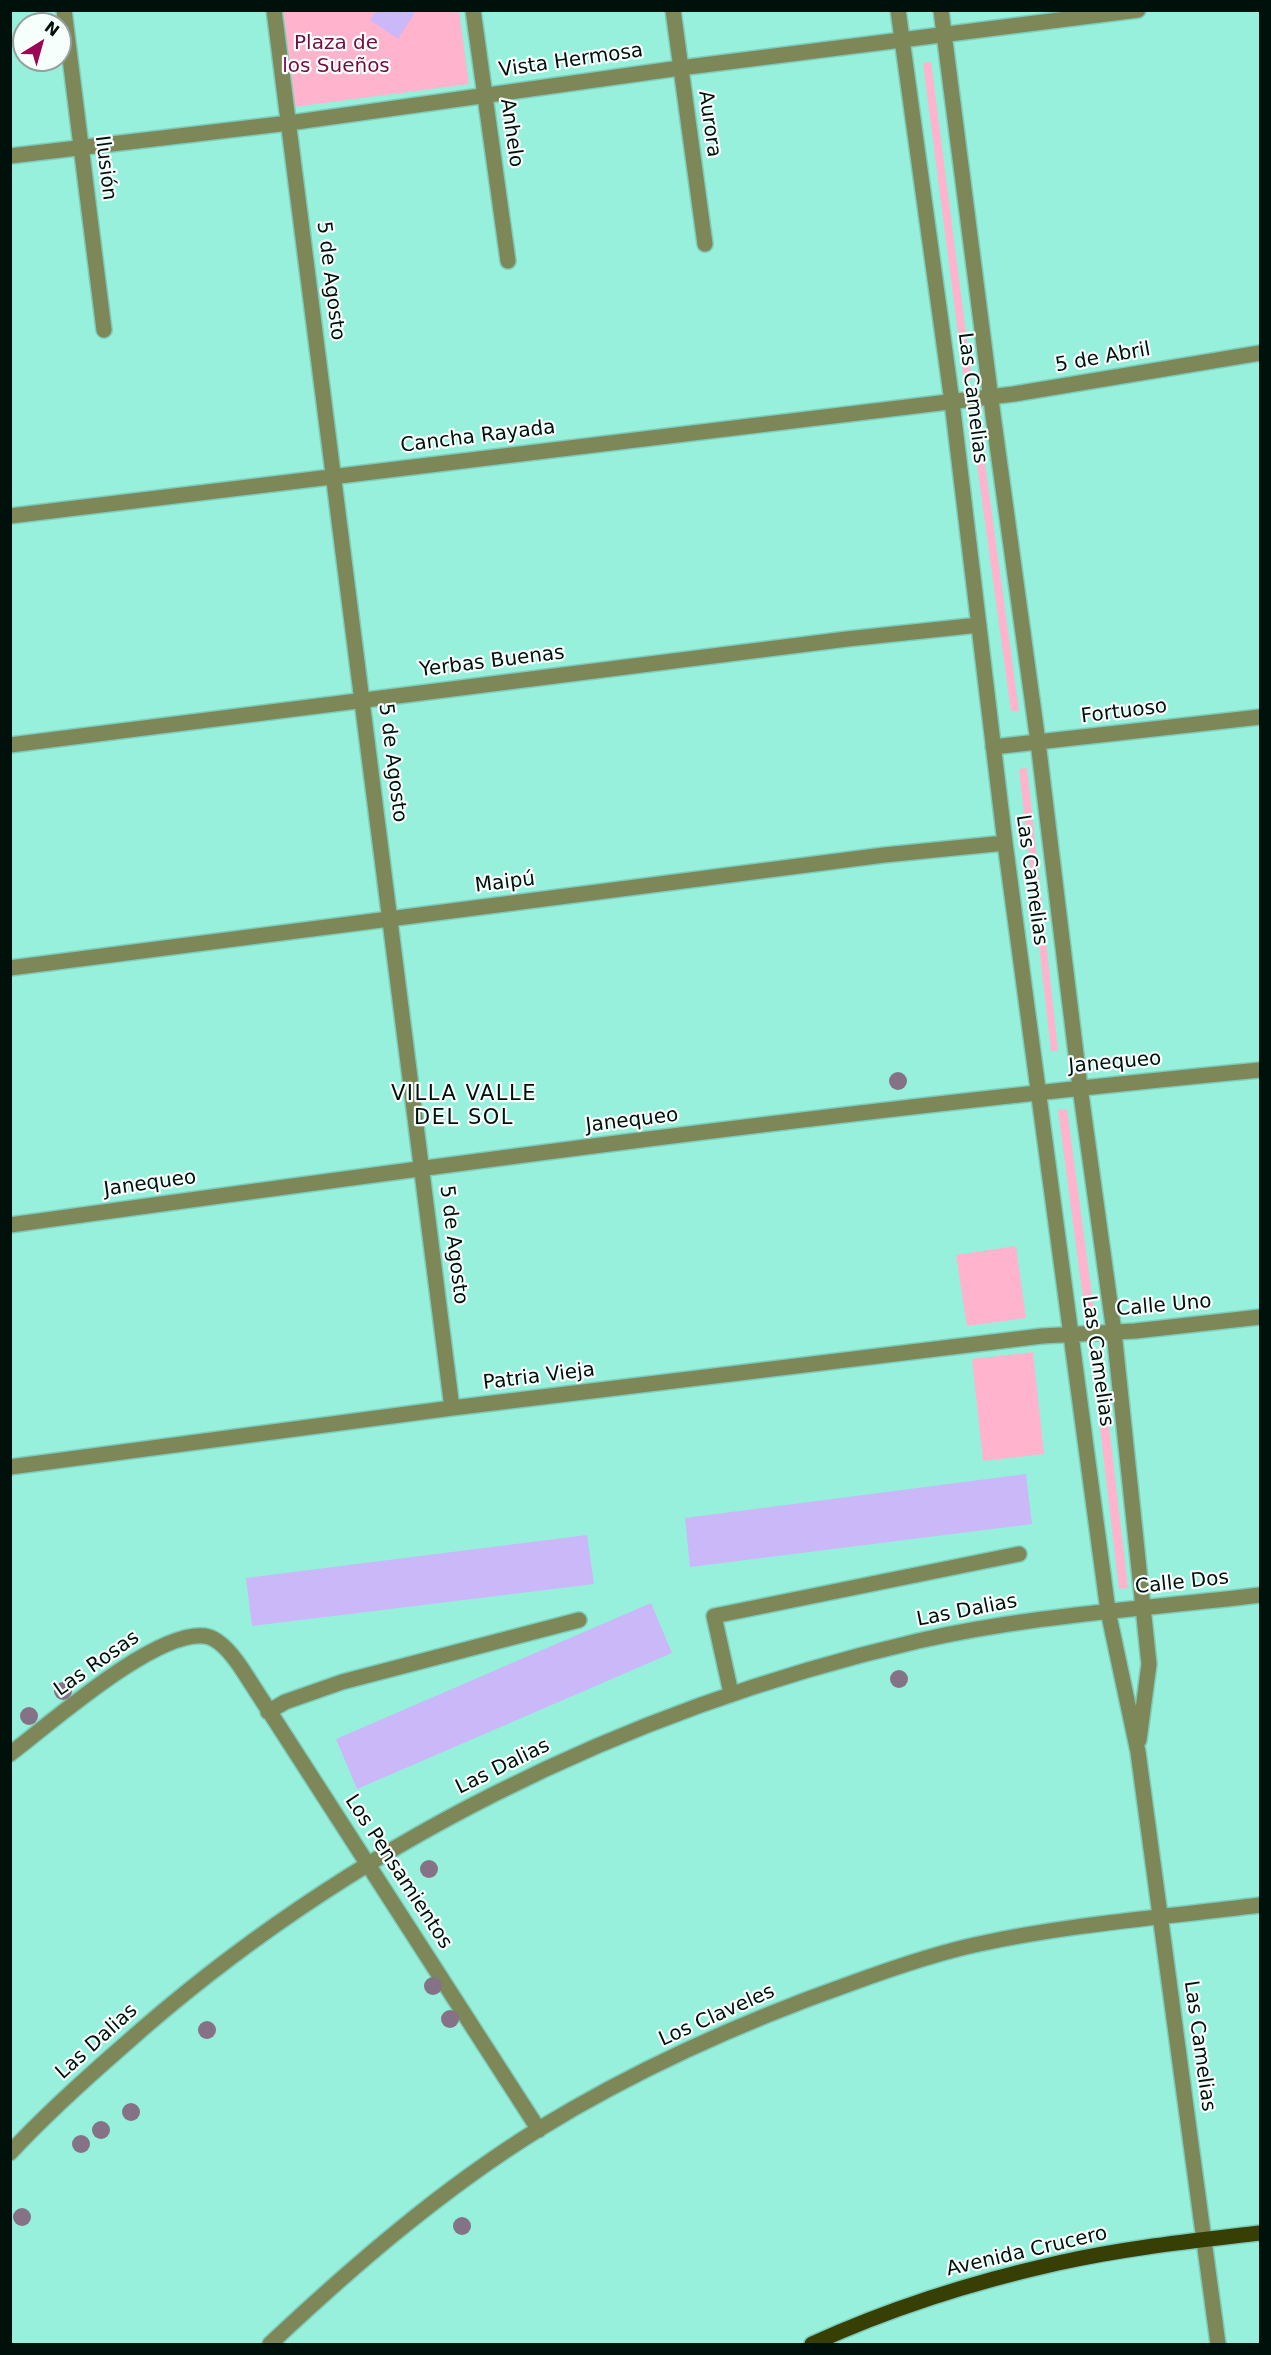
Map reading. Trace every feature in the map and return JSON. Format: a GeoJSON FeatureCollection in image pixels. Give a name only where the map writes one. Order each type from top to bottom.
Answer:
{"type":"FeatureCollection","features":[{"type":"Feature","properties":{"kind":"main road","name":"Avenida Crucero"},"geometry":{"type":"LineString","coordinates":[[812,2344],[921,2300],[989,2279],[1070,2260],[1260,2233]]}},
{"type":"Feature","properties":{"kind":"street","name":"Ilusión"},"geometry":{"type":"LineString","coordinates":[[64,10],[104,330]]}},
{"type":"Feature","properties":{"kind":"street","name":"5 de Agosto"},"geometry":{"type":"LineString","coordinates":[[274,10],[453,1408]]}},
{"type":"Feature","properties":{"kind":"street","name":"Anhelo"},"geometry":{"type":"LineString","coordinates":[[473,10],[508,261]]}},
{"type":"Feature","properties":{"kind":"street","name":"Aurora"},"geometry":{"type":"LineString","coordinates":[[673,10],[705,244]]}},
{"type":"Feature","properties":{"kind":"street","name":"Las Camelias"},"geometry":{"type":"LineString","coordinates":[[898,10],[952,402],[1005,843],[1108,1611],[1138,1752],[1218,2344]]}},
{"type":"Feature","properties":{"kind":"street","name":"Las Camelias"},"geometry":{"type":"LineString","coordinates":[[942,10],[990,397],[1038,742],[1080,1087],[1114,1332],[1149,1664],[1138,1752]]}},
{"type":"Feature","properties":{"kind":"street","name":"Vista Hermosa"},"geometry":{"type":"LineString","coordinates":[[10,156],[289,123],[484,94],[1138,10]]}},
{"type":"Feature","properties":{"kind":"street","name":"5 de Abril"},"geometry":{"type":"LineString","coordinates":[[952,402],[1260,353]]}},
{"type":"Feature","properties":{"kind":"street","name":"Cancha Rayada"},"geometry":{"type":"LineString","coordinates":[[10,516],[333,475],[952,402]]}},
{"type":"Feature","properties":{"kind":"street","name":"Yerbas Buenas"},"geometry":{"type":"LineString","coordinates":[[10,745],[362,699],[847,639],[979,625]]}},
{"type":"Feature","properties":{"kind":"street","name":"Fortuoso"},"geometry":{"type":"LineString","coordinates":[[993,747],[1260,717]]}},
{"type":"Feature","properties":{"kind":"street","name":"Maipú"},"geometry":{"type":"LineString","coordinates":[[10,968],[884,855],[1005,843]]}},
{"type":"Feature","properties":{"kind":"street","name":"Janequeo"},"geometry":{"type":"LineString","coordinates":[[10,1225],[422,1168],[1038,1091],[1260,1070]]}},
{"type":"Feature","properties":{"kind":"street","name":"Calle Uno"},"geometry":{"type":"LineString","coordinates":[[1072,1335],[1260,1317]]}},
{"type":"Feature","properties":{"kind":"street","name":"Patria Vieja"},"geometry":{"type":"LineString","coordinates":[[10,1467],[453,1408],[1072,1335]]}},
{"type":"Feature","properties":{"kind":"street"},"geometry":{"type":"LineString","coordinates":[[731,1693],[714,1616],[1018,1554]]}},
{"type":"Feature","properties":{"kind":"street","name":"Calle Dos"},"geometry":{"type":"LineString","coordinates":[[1108,1611],[1260,1595]]}},
{"type":"Feature","properties":{"kind":"street","name":"Las Dalias"},"geometry":{"type":"LineString","coordinates":[[10,2153],[81,2082],[150,2021],[251,1943],[369,1864],[460,1811],[548,1767],[639,1728],[731,1693],[825,1665],[920,1641],[1017,1622],[1108,1611]]}},
{"type":"Feature","properties":{"kind":"street"},"geometry":{"type":"LineString","coordinates":[[268,1712],[285,1702],[342,1682],[579,1620]]}},
{"type":"Feature","properties":{"kind":"street","name":"Las Rosas"},"geometry":{"type":"LineString","coordinates":[[10,1754],[114,1676],[159,1647],[178,1638],[195,1636],[207,1636],[218,1642]]}},
{"type":"Feature","properties":{"kind":"street","name":"Los Pensamientos"},"geometry":{"type":"LineString","coordinates":[[218,1642],[232,1654],[539,2130]]}},
{"type":"Feature","properties":{"kind":"street","name":"Los Claveles"},"geometry":{"type":"LineString","coordinates":[[270,2344],[332,2286],[401,2229],[539,2130],[712,2038],[799,2001],[888,1970],[978,1944],[1160,1917],[1260,1905]]}},
{"type":"Feature","properties":{"kind":"green space","name":"Plaza de los Sueños"},"geometry":{"type":"Polygon","coordinates":[[[280,11],[459,11],[469,84],[293,107],[280,11]]]}},
{"type":"Feature","properties":{"kind":"green space"},"geometry":{"type":"Polygon","coordinates":[[[931,62],[972,380],[964,380],[923,63],[931,62]]]}},
{"type":"Feature","properties":{"kind":"green space"},"geometry":{"type":"Polygon","coordinates":[[[973,435],[981,435],[1019,711],[1011,711],[973,435]]]}},
{"type":"Feature","properties":{"kind":"green space"},"geometry":{"type":"Polygon","coordinates":[[[1027,768],[1058,1051],[1051,1051],[1019,769],[1027,768]]]}},
{"type":"Feature","properties":{"kind":"green space"},"geometry":{"type":"Polygon","coordinates":[[[1067,1109],[1094,1311],[1085,1313],[1058,1110],[1067,1109]]]}},
{"type":"Feature","properties":{"kind":"green space"},"geometry":{"type":"Polygon","coordinates":[[[1016,1246],[1026,1318],[967,1326],[956,1255],[1016,1246]]]}},
{"type":"Feature","properties":{"kind":"green space"},"geometry":{"type":"Polygon","coordinates":[[[1033,1352],[1044,1454],[983,1461],[972,1359],[1033,1352]]]}},
{"type":"Feature","properties":{"kind":"green space"},"geometry":{"type":"Polygon","coordinates":[[[1101,1358],[1128,1588],[1119,1589],[1092,1359],[1101,1358]]]}},
{"type":"Feature","properties":{"kind":"building"},"geometry":{"type":"Polygon","coordinates":[[[377,10],[416,11],[398,39],[370,20],[377,10]]]}},
{"type":"Feature","properties":{"kind":"building"},"geometry":{"type":"Polygon","coordinates":[[[1026,1474],[1032,1524],[690,1567],[685,1518],[1026,1474]]]}},
{"type":"Feature","properties":{"kind":"building"},"geometry":{"type":"Polygon","coordinates":[[[587,1535],[594,1584],[252,1626],[246,1578],[587,1535]]]}},
{"type":"Feature","properties":{"kind":"building"},"geometry":{"type":"Polygon","coordinates":[[[651,1603],[672,1653],[357,1789],[336,1739],[651,1603]]]}},
{"type":"Feature","properties":{"kind":"district","name":"VILLA VALLE DEL SOL"},"geometry":{"type":"Point","coordinates":[464,1107]}}]}
